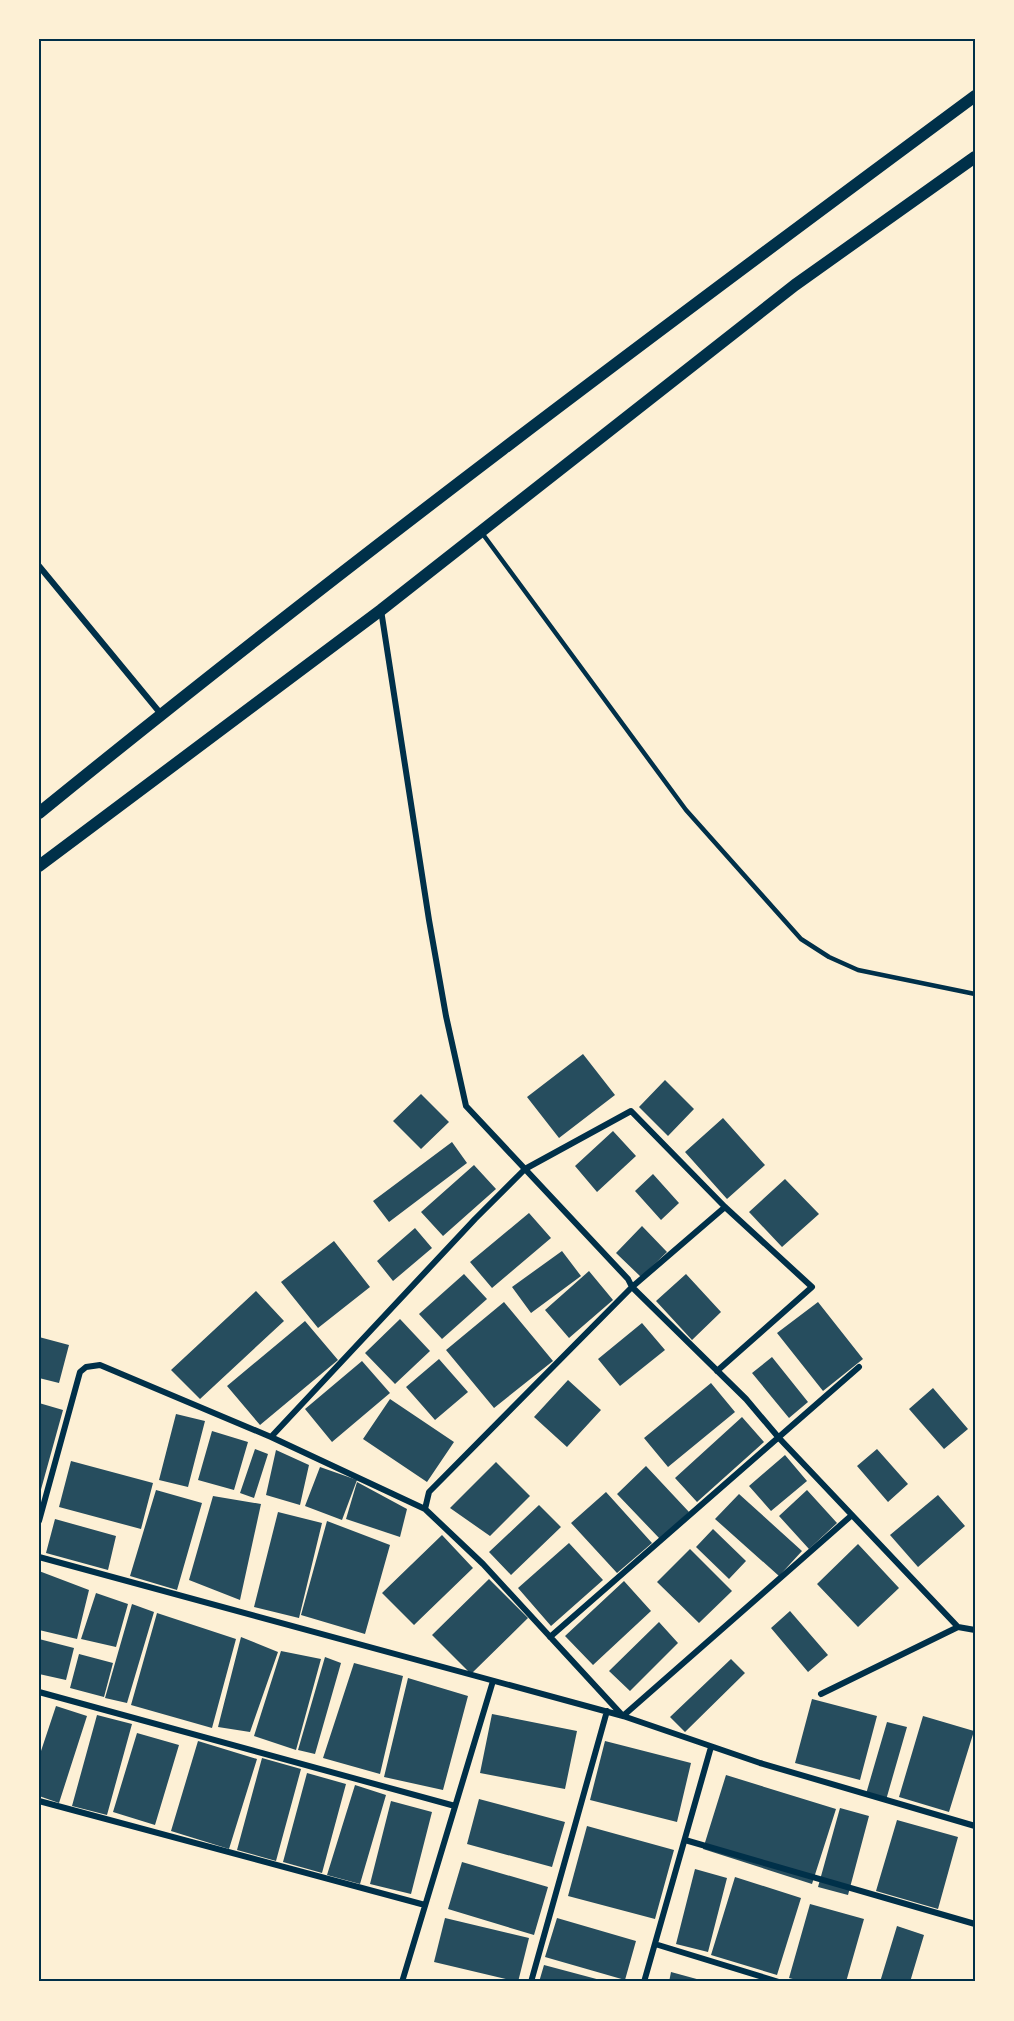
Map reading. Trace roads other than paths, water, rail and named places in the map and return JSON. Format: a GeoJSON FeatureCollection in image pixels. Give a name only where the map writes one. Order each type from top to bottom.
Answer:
{"type":"FeatureCollection","features":[{"type":"Feature","properties":{"kind":"main road"},"geometry":{"type":"LineString","coordinates":[[39,813],[161,714],[645,340],[975,96]]}},
{"type":"Feature","properties":{"kind":"main road"},"geometry":{"type":"LineString","coordinates":[[39,866],[381,609],[795,285],[975,157]]}},
{"type":"Feature","properties":{"kind":"street"},"geometry":{"type":"LineString","coordinates":[[39,566],[161,714]]}},
{"type":"Feature","properties":{"kind":"street"},"geometry":{"type":"LineString","coordinates":[[381,609],[431,931],[446,1016],[466,1106],[628,1279],[632,1287],[746,1399],[779,1438],[958,1627]]}},
{"type":"Feature","properties":{"kind":"street"},"geometry":{"type":"LineString","coordinates":[[271,1437],[475,1219],[525,1169],[631,1111],[725,1208],[812,1287],[717,1371]]}},
{"type":"Feature","properties":{"kind":"street"},"geometry":{"type":"LineString","coordinates":[[425,1509],[429,1492],[632,1287],[725,1208]]}},
{"type":"Feature","properties":{"kind":"street"},"geometry":{"type":"LineString","coordinates":[[39,1521],[81,1372],[86,1367],[100,1365],[271,1437],[425,1509],[483,1564],[623,1716]]}},
{"type":"Feature","properties":{"kind":"street"},"geometry":{"type":"LineString","coordinates":[[550,1636],[859,1367]]}},
{"type":"Feature","properties":{"kind":"street"},"geometry":{"type":"LineString","coordinates":[[623,1716],[852,1515]]}},
{"type":"Feature","properties":{"kind":"street"},"geometry":{"type":"LineString","coordinates":[[39,1557],[607,1711],[760,1763],[975,1826]]}},
{"type":"Feature","properties":{"kind":"street"},"geometry":{"type":"LineString","coordinates":[[821,1695],[958,1627],[975,1630]]}},
{"type":"Feature","properties":{"kind":"street"},"geometry":{"type":"LineString","coordinates":[[402,1982],[493,1681]]}},
{"type":"Feature","properties":{"kind":"street"},"geometry":{"type":"LineString","coordinates":[[39,1692],[455,1806]]}},
{"type":"Feature","properties":{"kind":"street"},"geometry":{"type":"LineString","coordinates":[[531,1982],[607,1711]]}},
{"type":"Feature","properties":{"kind":"street"},"geometry":{"type":"LineString","coordinates":[[644,1982],[711,1747]]}},
{"type":"Feature","properties":{"kind":"street"},"geometry":{"type":"LineString","coordinates":[[39,1801],[425,1905]]}},
{"type":"Feature","properties":{"kind":"street"},"geometry":{"type":"LineString","coordinates":[[685,1840],[975,1924]]}},
{"type":"Feature","properties":{"kind":"street"},"geometry":{"type":"LineString","coordinates":[[655,1944],[776,1982]]}},
{"type":"Feature","properties":{"kind":"lane"},"geometry":{"type":"LineString","coordinates":[[481,531],[686,810],[801,939],[829,957],[858,970],[975,994]]}}]}
